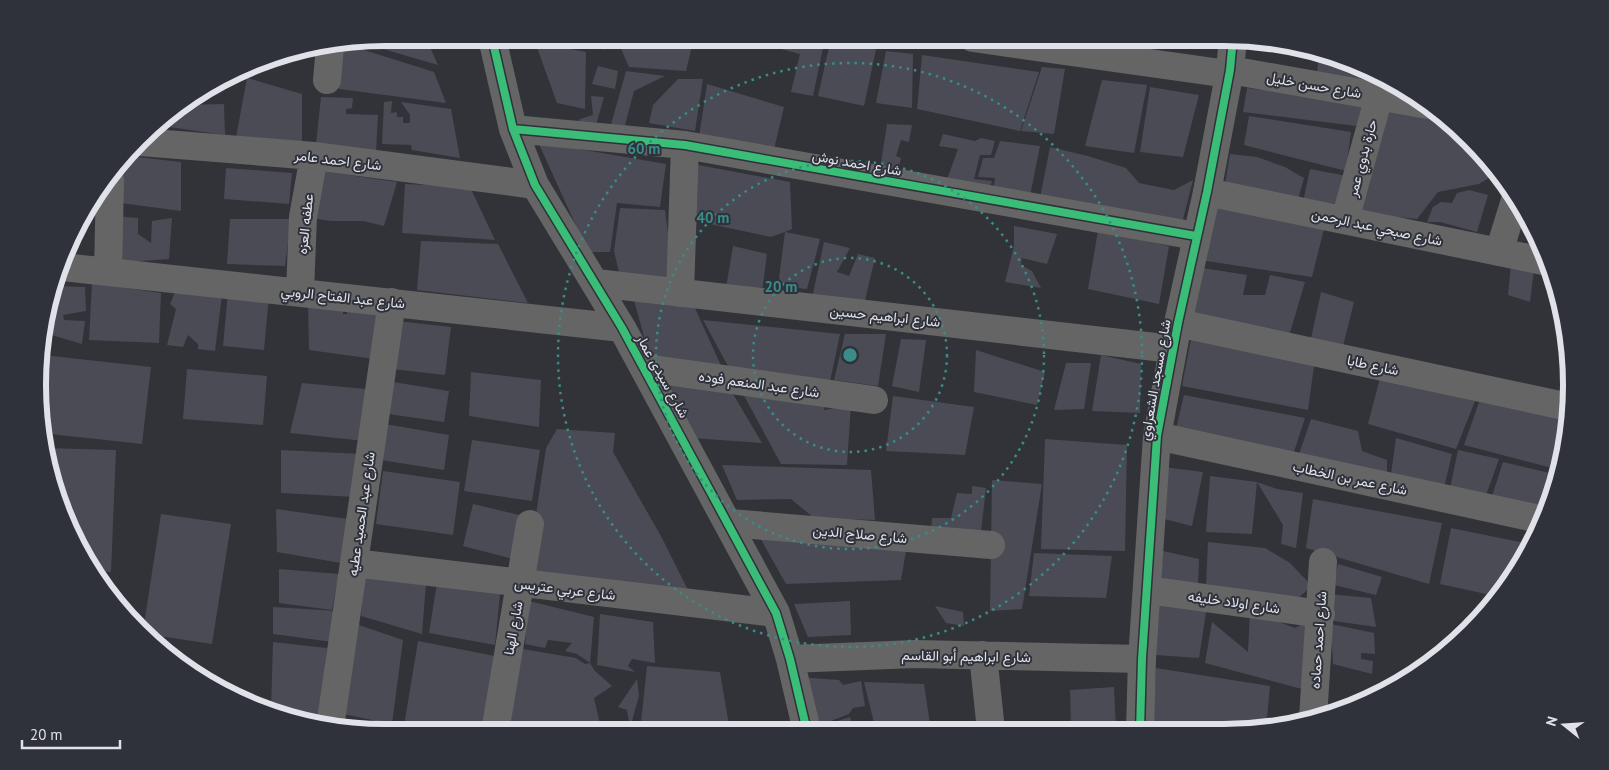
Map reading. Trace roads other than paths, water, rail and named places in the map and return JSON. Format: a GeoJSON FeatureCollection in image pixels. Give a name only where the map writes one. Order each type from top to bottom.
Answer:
{"type":"FeatureCollection","features":[{"type":"Feature","properties":{"kind":"street","name":"شارع سيدى عمار"},"geometry":{"type":"LineString","coordinates":[[494,46],[513,128],[535,185],[645,368],[730,523],[776,613],[790,659],[805,724]]}},
{"type":"Feature","properties":{"kind":"street","name":"شارع حسن خليل"},"geometry":{"type":"LineString","coordinates":[[1033,46],[1229,72],[1410,102]]}},
{"type":"Feature","properties":{"kind":"street","name":"شارع مسجد الشعراوي"},"geometry":{"type":"LineString","coordinates":[[1140,724],[1142,659],[1157,436],[1196,236],[1207,192],[1232,46]]}},
{"type":"Feature","properties":{"kind":"street"},"geometry":{"type":"LineString","coordinates":[[327,80],[330,51]]}},
{"type":"Feature","properties":{"kind":"street","name":"حارة بدوي عمر"},"geometry":{"type":"LineString","coordinates":[[1346,220],[1378,96]]}},
{"type":"Feature","properties":{"kind":"street","name":"شارع احمد نوش"},"geometry":{"type":"LineString","coordinates":[[513,128],[685,145],[1196,236]]}},
{"type":"Feature","properties":{"kind":"street","name":"شارع احمد عامر"},"geometry":{"type":"LineString","coordinates":[[148,143],[314,156],[535,185]]}},
{"type":"Feature","properties":{"kind":"street"},"geometry":{"type":"LineString","coordinates":[[680,293],[685,145]]}},
{"type":"Feature","properties":{"kind":"street","name":"عطفه العزه"},"geometry":{"type":"LineString","coordinates":[[300,292],[303,216],[314,156]]}},
{"type":"Feature","properties":{"kind":"street"},"geometry":{"type":"LineString","coordinates":[[108,272],[110,188]]}},
{"type":"Feature","properties":{"kind":"street","name":"شارع صبحي عبد الرحمن"},"geometry":{"type":"LineString","coordinates":[[1207,192],[1539,260]]}},
{"type":"Feature","properties":{"kind":"street"},"geometry":{"type":"LineString","coordinates":[[1499,252],[1513,209]]}},
{"type":"Feature","properties":{"kind":"street","name":"شارع عبد الفتاح الروبي"},"geometry":{"type":"LineString","coordinates":[[67,267],[622,328]]}},
{"type":"Feature","properties":{"kind":"street","name":"شارع ابراهيم حسين"},"geometry":{"type":"LineString","coordinates":[[596,284],[1176,336]]}},
{"type":"Feature","properties":{"kind":"street","name":"شارع عبد الحميد عطيه"},"geometry":{"type":"LineString","coordinates":[[331,719],[392,302]]}},
{"type":"Feature","properties":{"kind":"street","name":"شارع طابا"},"geometry":{"type":"LineString","coordinates":[[1176,336],[1562,406]]}},
{"type":"Feature","properties":{"kind":"street","name":"شارع عبد المنعم فوده"},"geometry":{"type":"LineString","coordinates":[[645,368],[874,400]]}},
{"type":"Feature","properties":{"kind":"street","name":"شارع عمر بن الخطاب"},"geometry":{"type":"LineString","coordinates":[[1157,436],[1536,518]]}},
{"type":"Feature","properties":{"kind":"street","name":"شارع صلاح الدين"},"geometry":{"type":"LineString","coordinates":[[730,523],[991,544]]}},
{"type":"Feature","properties":{"kind":"street","name":"شارع الهنا"},"geometry":{"type":"LineString","coordinates":[[496,724],[530,524]]}},
{"type":"Feature","properties":{"kind":"street","name":"شارع احمد حماده"},"geometry":{"type":"LineString","coordinates":[[1313,712],[1323,562]]}},
{"type":"Feature","properties":{"kind":"street","name":"شارع عربي عتريس"},"geometry":{"type":"LineString","coordinates":[[354,563],[776,613]]}},
{"type":"Feature","properties":{"kind":"street","name":"شارع اولاد خليفه"},"geometry":{"type":"LineString","coordinates":[[1147,590],[1321,614]]}},
{"type":"Feature","properties":{"kind":"street","name":"شارع ابراهيم أبو القاسم"},"geometry":{"type":"LineString","coordinates":[[790,659],[915,654],[1142,659]]}},
{"type":"Feature","properties":{"kind":"street"},"geometry":{"type":"LineString","coordinates":[[983,655],[991,724]]}}]}
